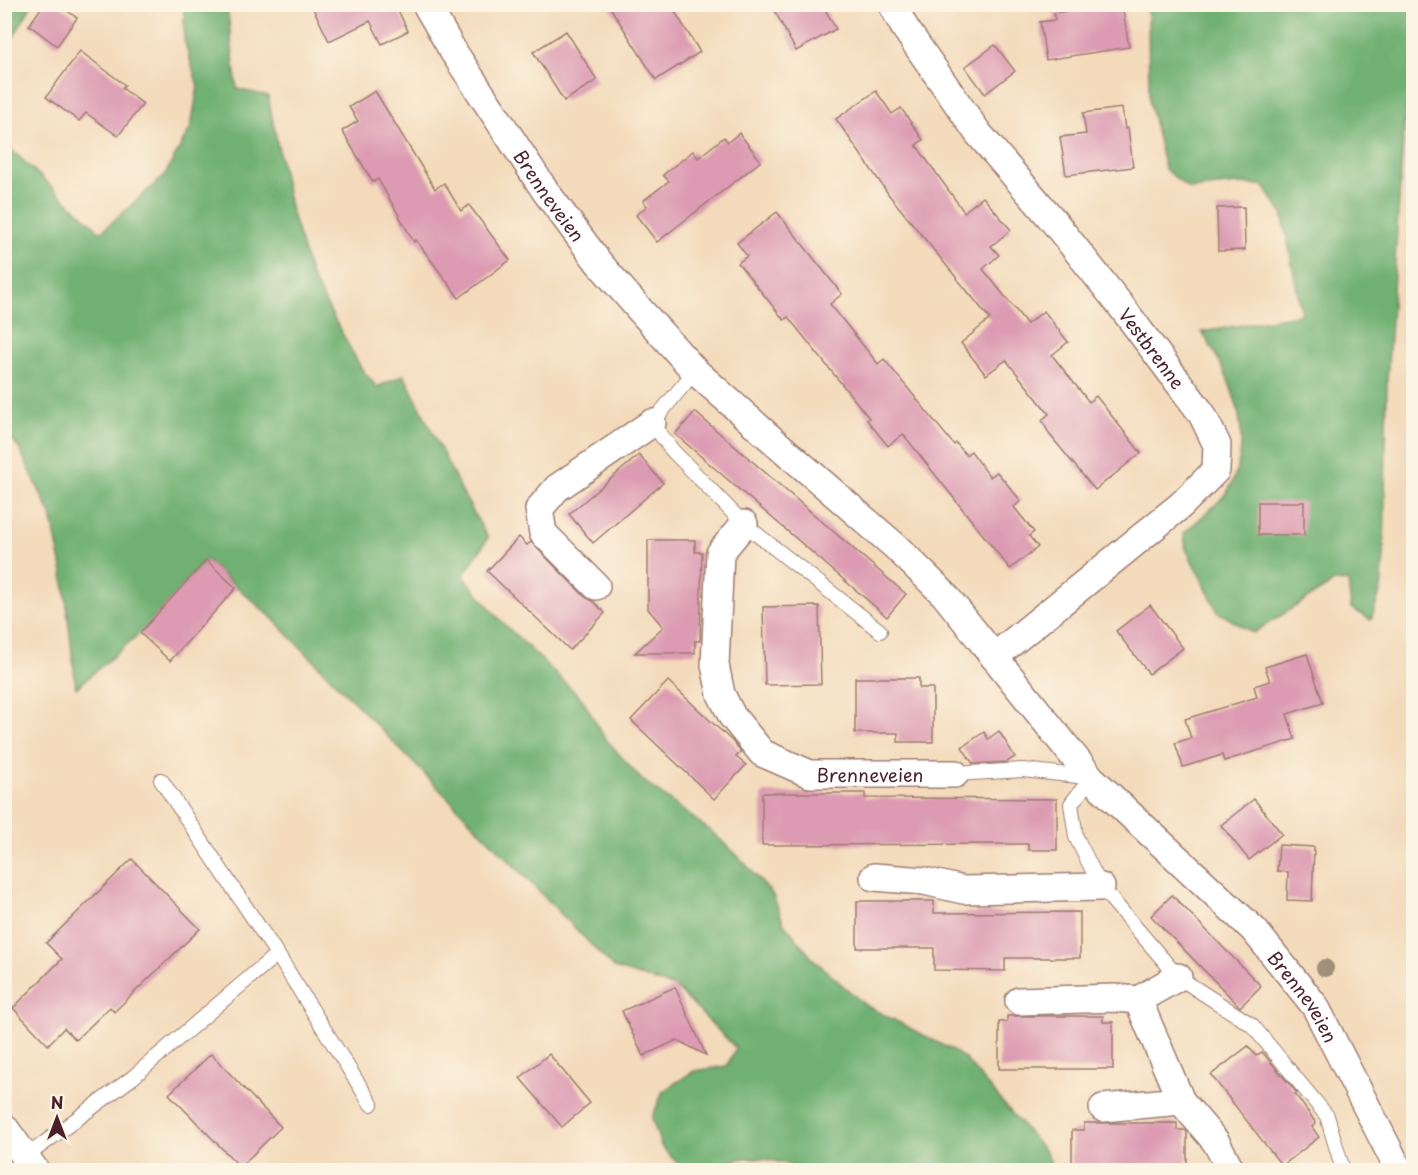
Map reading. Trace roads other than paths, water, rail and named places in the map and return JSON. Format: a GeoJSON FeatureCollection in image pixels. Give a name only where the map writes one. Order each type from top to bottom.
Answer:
{"type":"FeatureCollection","features":[{"type":"Feature","properties":{"kind":"street","name":"Brenneveien"},"geometry":{"type":"LineString","coordinates":[[426,4],[453,51],[546,192],[598,263],[695,370],[896,547],[944,594],[1090,777],[1254,930],[1315,1006],[1399,1170]]}},
{"type":"Feature","properties":{"kind":"street","name":"Vestbrenne"},"geometry":{"type":"LineString","coordinates":[[892,4],[905,28],[978,133],[1051,218],[1121,306],[1202,414],[1217,445],[1216,470],[1181,505],[994,657]]}},
{"type":"Feature","properties":{"kind":"street"},"geometry":{"type":"LineString","coordinates":[[596,586],[543,533],[538,509],[557,488],[652,423]]}},
{"type":"Feature","properties":{"kind":"street","name":"Brenneveien"},"geometry":{"type":"LineString","coordinates":[[744,525],[720,553],[715,665],[721,694],[732,716],[762,753],[810,774],[955,774]]}},
{"type":"Feature","properties":{"kind":"street"},"geometry":{"type":"LineString","coordinates":[[874,877],[924,881],[963,890],[1101,887]]}},
{"type":"Feature","properties":{"kind":"street"},"geometry":{"type":"LineString","coordinates":[[1019,1001],[1115,998],[1138,1000],[1178,977]]}},
{"type":"Feature","properties":{"kind":"street"},"geometry":{"type":"LineString","coordinates":[[1138,1000],[1181,1101],[1216,1142],[1231,1170]]}},
{"type":"Feature","properties":{"kind":"street"},"geometry":{"type":"LineString","coordinates":[[1103,1108],[1181,1101]]}},
{"type":"Feature","properties":{"kind":"street"},"geometry":{"type":"LineString","coordinates":[[4,1127],[30,1164]]}},
{"type":"Feature","properties":{"kind":"lane"},"geometry":{"type":"LineString","coordinates":[[695,370],[652,423],[672,450],[744,525],[880,631]]}},
{"type":"Feature","properties":{"kind":"lane","name":"Brenneveien"},"geometry":{"type":"LineString","coordinates":[[955,774],[1023,770],[1090,777]]}},
{"type":"Feature","properties":{"kind":"lane"},"geometry":{"type":"LineString","coordinates":[[1090,777],[1071,804],[1076,837],[1101,887],[1178,977],[1252,1025],[1327,1116],[1342,1170]]}},
{"type":"Feature","properties":{"kind":"lane"},"geometry":{"type":"LineString","coordinates":[[161,780],[277,954],[371,1104]]}},
{"type":"Feature","properties":{"kind":"lane"},"geometry":{"type":"LineString","coordinates":[[30,1164],[277,954]]}}]}
